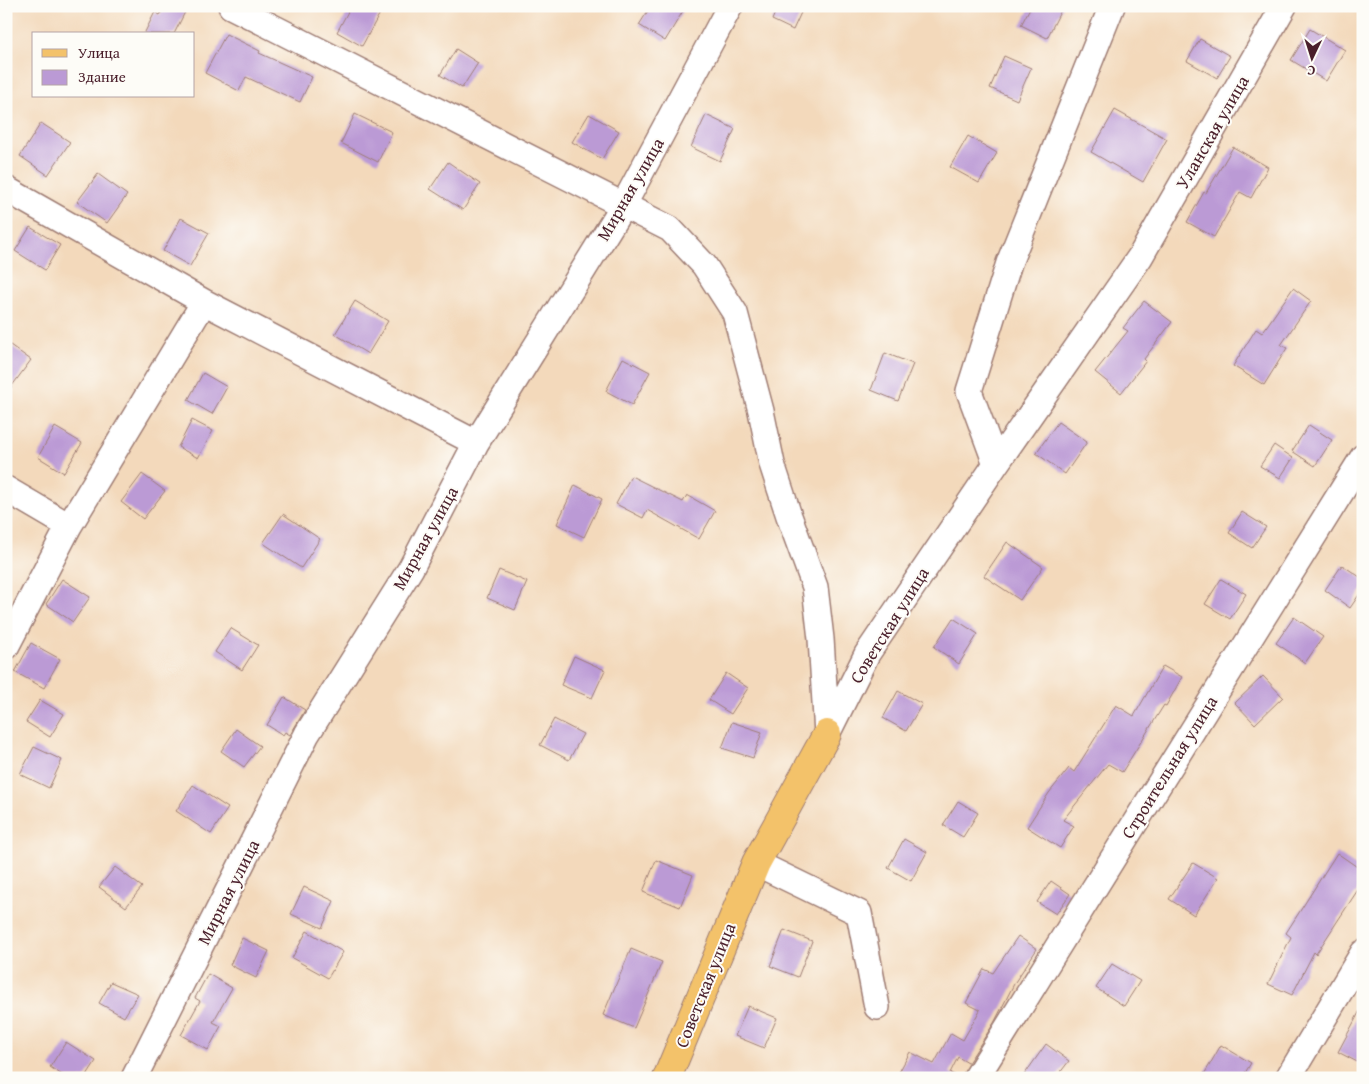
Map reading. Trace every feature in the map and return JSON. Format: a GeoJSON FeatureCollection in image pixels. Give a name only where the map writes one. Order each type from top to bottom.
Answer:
{"type":"FeatureCollection","features":[{"type":"Feature","properties":{"kind":"main road","name":"Советская улица"},"geometry":{"type":"LineString","coordinates":[[667,1078],[756,863],[827,734]]}},
{"type":"Feature","properties":{"kind":"street"},"geometry":{"type":"LineString","coordinates":[[231,6],[670,229],[704,265],[735,313],[761,410],[772,464],[815,587],[821,638],[827,734]]}},
{"type":"Feature","properties":{"kind":"street","name":"Мирная улица"},"geometry":{"type":"LineString","coordinates":[[134,1078],[307,734],[411,568],[476,443],[623,206],[730,6]]}},
{"type":"Feature","properties":{"kind":"street"},"geometry":{"type":"LineString","coordinates":[[996,464],[968,391],[1009,263],[1112,6]]}},
{"type":"Feature","properties":{"kind":"street","name":"Уланская улица"},"geometry":{"type":"LineString","coordinates":[[1140,257],[1284,6]]}},
{"type":"Feature","properties":{"kind":"street"},"geometry":{"type":"LineString","coordinates":[[6,189],[204,302],[476,443]]}},
{"type":"Feature","properties":{"kind":"street","name":"Советская улица"},"geometry":{"type":"LineString","coordinates":[[827,734],[866,654],[1140,257]]}},
{"type":"Feature","properties":{"kind":"street"},"geometry":{"type":"LineString","coordinates":[[6,647],[70,526],[204,302]]}},
{"type":"Feature","properties":{"kind":"street","name":"Строительная улица"},"geometry":{"type":"LineString","coordinates":[[976,1078],[1363,457]]}},
{"type":"Feature","properties":{"kind":"street"},"geometry":{"type":"LineString","coordinates":[[6,489],[70,526]]}},
{"type":"Feature","properties":{"kind":"street"},"geometry":{"type":"LineString","coordinates":[[756,863],[860,913],[877,1007]]}},
{"type":"Feature","properties":{"kind":"street"},"geometry":{"type":"LineString","coordinates":[[1288,1078],[1363,953]]}},
{"type":"Feature","properties":{"kind":"building"},"geometry":{"type":"Polygon","coordinates":[[[164,6],[188,6],[175,32],[145,32],[155,12],[160,15],[164,6]]]}},
{"type":"Feature","properties":{"kind":"building"},"geometry":{"type":"Polygon","coordinates":[[[351,6],[384,6],[362,46],[337,32],[351,6]]]}},
{"type":"Feature","properties":{"kind":"building"},"geometry":{"type":"Polygon","coordinates":[[[651,6],[686,6],[665,41],[639,25],[651,6]]]}},
{"type":"Feature","properties":{"kind":"building"},"geometry":{"type":"Polygon","coordinates":[[[778,6],[804,6],[793,30],[772,20],[778,6]]]}},
{"type":"Feature","properties":{"kind":"building"},"geometry":{"type":"Polygon","coordinates":[[[1031,6],[1063,6],[1047,38],[1021,25],[1031,6]]]}},
{"type":"Feature","properties":{"kind":"building"},"geometry":{"type":"Polygon","coordinates":[[[1310,29],[1345,50],[1326,81],[1291,60],[1310,29]]]}},
{"type":"Feature","properties":{"kind":"building"},"geometry":{"type":"Polygon","coordinates":[[[226,34],[260,51],[259,53],[312,77],[300,102],[246,77],[239,91],[205,73],[226,34]]]}},
{"type":"Feature","properties":{"kind":"building"},"geometry":{"type":"Polygon","coordinates":[[[1200,39],[1230,56],[1217,78],[1187,61],[1200,39]]]}},
{"type":"Feature","properties":{"kind":"building"},"geometry":{"type":"Polygon","coordinates":[[[456,49],[478,63],[462,88],[440,75],[456,49]]]}},
{"type":"Feature","properties":{"kind":"building"},"geometry":{"type":"Polygon","coordinates":[[[1004,56],[1031,68],[1017,100],[990,88],[1004,56]]]}},
{"type":"Feature","properties":{"kind":"building"},"geometry":{"type":"Polygon","coordinates":[[[1115,110],[1167,139],[1143,182],[1091,152],[1115,110]]]}},
{"type":"Feature","properties":{"kind":"building"},"geometry":{"type":"Polygon","coordinates":[[[355,114],[392,132],[378,162],[341,143],[355,114]]]}},
{"type":"Feature","properties":{"kind":"building"},"geometry":{"type":"Polygon","coordinates":[[[589,114],[619,131],[602,159],[572,142],[589,114]]]}},
{"type":"Feature","properties":{"kind":"building"},"geometry":{"type":"Polygon","coordinates":[[[706,115],[735,129],[720,161],[691,147],[706,115]]]}},
{"type":"Feature","properties":{"kind":"building"},"geometry":{"type":"Polygon","coordinates":[[[41,123],[70,142],[48,175],[20,156],[41,123]]]}},
{"type":"Feature","properties":{"kind":"building"},"geometry":{"type":"Polygon","coordinates":[[[968,136],[997,153],[979,183],[950,167],[968,136]]]}},
{"type":"Feature","properties":{"kind":"building"},"geometry":{"type":"Polygon","coordinates":[[[1233,147],[1268,167],[1251,198],[1240,192],[1214,237],[1187,222],[1233,147]]]}},
{"type":"Feature","properties":{"kind":"building"},"geometry":{"type":"Polygon","coordinates":[[[448,162],[480,184],[463,210],[430,189],[448,162]]]}},
{"type":"Feature","properties":{"kind":"building"},"geometry":{"type":"Polygon","coordinates":[[[98,174],[127,195],[107,223],[77,202],[98,174]]]}},
{"type":"Feature","properties":{"kind":"building"},"geometry":{"type":"Polygon","coordinates":[[[181,218],[209,233],[190,266],[163,251],[181,218]]]}},
{"type":"Feature","properties":{"kind":"building"},"geometry":{"type":"Polygon","coordinates":[[[30,227],[60,245],[45,270],[15,251],[30,227]]]}},
{"type":"Feature","properties":{"kind":"building"},"geometry":{"type":"Polygon","coordinates":[[[1293,288],[1311,301],[1281,345],[1287,348],[1264,385],[1233,366],[1256,329],[1262,333],[1293,288]]]}},
{"type":"Feature","properties":{"kind":"building"},"geometry":{"type":"Polygon","coordinates":[[[355,301],[388,321],[368,354],[335,334],[355,301]]]}},
{"type":"Feature","properties":{"kind":"building"},"geometry":{"type":"Polygon","coordinates":[[[1144,301],[1172,322],[1144,359],[1146,361],[1121,393],[1095,372],[1128,331],[1123,328],[1144,301]]]}},
{"type":"Feature","properties":{"kind":"building"},"geometry":{"type":"Polygon","coordinates":[[[6,342],[31,360],[6,394],[6,342]]]}},
{"type":"Feature","properties":{"kind":"building"},"geometry":{"type":"Polygon","coordinates":[[[885,353],[913,364],[898,401],[871,390],[885,353]]]}},
{"type":"Feature","properties":{"kind":"building"},"geometry":{"type":"Polygon","coordinates":[[[623,358],[650,372],[632,405],[606,391],[623,358]]]}},
{"type":"Feature","properties":{"kind":"building"},"geometry":{"type":"Polygon","coordinates":[[[203,373],[227,387],[212,414],[188,400],[203,373]]]}},
{"type":"Feature","properties":{"kind":"building"},"geometry":{"type":"Polygon","coordinates":[[[192,420],[213,431],[198,458],[178,447],[192,420]]]}},
{"type":"Feature","properties":{"kind":"building"},"geometry":{"type":"Polygon","coordinates":[[[1058,422],[1087,442],[1065,474],[1036,453],[1058,422]]]}},
{"type":"Feature","properties":{"kind":"building"},"geometry":{"type":"Polygon","coordinates":[[[1309,425],[1332,440],[1315,466],[1292,451],[1309,425]]]}},
{"type":"Feature","properties":{"kind":"building"},"geometry":{"type":"Polygon","coordinates":[[[55,427],[82,443],[64,473],[38,457],[55,427]]]}},
{"type":"Feature","properties":{"kind":"building"},"geometry":{"type":"Polygon","coordinates":[[[1274,445],[1293,458],[1280,478],[1260,466],[1274,445]]]}},
{"type":"Feature","properties":{"kind":"building"},"geometry":{"type":"Polygon","coordinates":[[[142,474],[165,491],[143,519],[121,502],[142,474]]]}},
{"type":"Feature","properties":{"kind":"building"},"geometry":{"type":"Polygon","coordinates":[[[631,476],[683,502],[687,495],[715,511],[699,539],[647,510],[643,518],[616,504],[631,476]]]}},
{"type":"Feature","properties":{"kind":"building"},"geometry":{"type":"Polygon","coordinates":[[[575,485],[602,499],[584,537],[557,524],[575,485]]]}},
{"type":"Feature","properties":{"kind":"building"},"geometry":{"type":"Polygon","coordinates":[[[1242,512],[1266,527],[1252,548],[1229,533],[1242,512]]]}},
{"type":"Feature","properties":{"kind":"building"},"geometry":{"type":"Polygon","coordinates":[[[283,514],[320,539],[301,568],[263,543],[283,514]]]}},
{"type":"Feature","properties":{"kind":"building"},"geometry":{"type":"Polygon","coordinates":[[[1007,542],[1043,567],[1020,600],[984,576],[1007,542]]]}},
{"type":"Feature","properties":{"kind":"building"},"geometry":{"type":"Polygon","coordinates":[[[1342,565],[1363,579],[1363,589],[1350,608],[1325,590],[1342,565]]]}},
{"type":"Feature","properties":{"kind":"building"},"geometry":{"type":"Polygon","coordinates":[[[499,570],[527,582],[515,610],[487,598],[499,570]]]}},
{"type":"Feature","properties":{"kind":"building"},"geometry":{"type":"Polygon","coordinates":[[[62,579],[90,597],[73,622],[46,604],[62,579]]]}},
{"type":"Feature","properties":{"kind":"building"},"geometry":{"type":"Polygon","coordinates":[[[1221,579],[1246,594],[1230,619],[1205,604],[1221,579]]]}},
{"type":"Feature","properties":{"kind":"building"},"geometry":{"type":"Polygon","coordinates":[[[1294,617],[1323,637],[1305,663],[1276,643],[1294,617]]]}},
{"type":"Feature","properties":{"kind":"building"},"geometry":{"type":"Polygon","coordinates":[[[953,618],[978,634],[959,664],[934,647],[953,618]]]}},
{"type":"Feature","properties":{"kind":"building"},"geometry":{"type":"Polygon","coordinates":[[[230,628],[258,645],[242,670],[215,652],[230,628]]]}},
{"type":"Feature","properties":{"kind":"building"},"geometry":{"type":"Polygon","coordinates":[[[31,643],[60,659],[44,688],[15,672],[31,643]]]}},
{"type":"Feature","properties":{"kind":"building"},"geometry":{"type":"Polygon","coordinates":[[[574,656],[605,670],[592,698],[561,685],[574,656]]]}},
{"type":"Feature","properties":{"kind":"building"},"geometry":{"type":"Polygon","coordinates":[[[1163,666],[1182,677],[1166,706],[1164,705],[1122,772],[1108,764],[1063,820],[1074,826],[1060,848],[1027,827],[1049,793],[1069,768],[1074,772],[1116,705],[1134,716],[1163,666]]]}},
{"type":"Feature","properties":{"kind":"building"},"geometry":{"type":"Polygon","coordinates":[[[726,673],[748,688],[731,714],[709,700],[726,673]]]}},
{"type":"Feature","properties":{"kind":"building"},"geometry":{"type":"Polygon","coordinates":[[[1263,676],[1283,697],[1255,724],[1235,703],[1263,676]]]}},
{"type":"Feature","properties":{"kind":"building"},"geometry":{"type":"Polygon","coordinates":[[[898,691],[922,704],[906,731],[883,718],[898,691]]]}},
{"type":"Feature","properties":{"kind":"building"},"geometry":{"type":"Polygon","coordinates":[[[284,697],[305,710],[290,735],[285,732],[283,735],[267,725],[284,697]]]}},
{"type":"Feature","properties":{"kind":"building"},"geometry":{"type":"Polygon","coordinates":[[[40,700],[64,714],[50,737],[26,722],[40,700]]]}},
{"type":"Feature","properties":{"kind":"building"},"geometry":{"type":"Polygon","coordinates":[[[554,719],[583,734],[569,760],[540,745],[554,719]]]}},
{"type":"Feature","properties":{"kind":"building"},"geometry":{"type":"Polygon","coordinates":[[[732,722],[762,732],[753,758],[722,748],[732,722]]]}},
{"type":"Feature","properties":{"kind":"building"},"geometry":{"type":"Polygon","coordinates":[[[236,729],[260,746],[244,767],[221,751],[236,729]]]}},
{"type":"Feature","properties":{"kind":"building"},"geometry":{"type":"Polygon","coordinates":[[[34,747],[62,760],[49,788],[20,774],[34,747]]]}},
{"type":"Feature","properties":{"kind":"building"},"geometry":{"type":"Polygon","coordinates":[[[193,785],[228,808],[211,834],[176,811],[193,785]]]}},
{"type":"Feature","properties":{"kind":"building"},"geometry":{"type":"Polygon","coordinates":[[[958,801],[978,813],[963,837],[943,825],[958,801]]]}},
{"type":"Feature","properties":{"kind":"building"},"geometry":{"type":"Polygon","coordinates":[[[904,839],[927,852],[911,881],[888,868],[904,839]]]}},
{"type":"Feature","properties":{"kind":"building"},"geometry":{"type":"Polygon","coordinates":[[[1337,853],[1363,871],[1363,882],[1316,954],[1314,952],[1292,995],[1268,984],[1291,937],[1286,933],[1337,853]]]}},
{"type":"Feature","properties":{"kind":"building"},"geometry":{"type":"Polygon","coordinates":[[[656,860],[693,875],[680,907],[643,892],[656,860]]]}},
{"type":"Feature","properties":{"kind":"building"},"geometry":{"type":"Polygon","coordinates":[[[1193,863],[1218,878],[1194,915],[1169,899],[1193,863]]]}},
{"type":"Feature","properties":{"kind":"building"},"geometry":{"type":"Polygon","coordinates":[[[115,867],[142,887],[126,907],[99,887],[115,867]]]}},
{"type":"Feature","properties":{"kind":"building"},"geometry":{"type":"Polygon","coordinates":[[[1051,881],[1070,894],[1056,914],[1037,902],[1051,881]]]}},
{"type":"Feature","properties":{"kind":"building"},"geometry":{"type":"Polygon","coordinates":[[[304,887],[334,901],[322,928],[291,914],[304,887]]]}},
{"type":"Feature","properties":{"kind":"building"},"geometry":{"type":"Polygon","coordinates":[[[784,930],[812,941],[798,977],[770,966],[784,930]]]}},
{"type":"Feature","properties":{"kind":"building"},"geometry":{"type":"Polygon","coordinates":[[[307,931],[343,952],[328,978],[292,958],[307,931]]]}},
{"type":"Feature","properties":{"kind":"building"},"geometry":{"type":"Polygon","coordinates":[[[1018,936],[1037,949],[1015,982],[994,1023],[968,1063],[958,1057],[950,1073],[961,1078],[896,1078],[910,1052],[934,1064],[951,1033],[963,1040],[980,1010],[966,1003],[984,969],[993,973],[1018,936]]]}},
{"type":"Feature","properties":{"kind":"building"},"geometry":{"type":"Polygon","coordinates":[[[242,938],[269,951],[256,978],[230,965],[242,938]]]}},
{"type":"Feature","properties":{"kind":"building"},"geometry":{"type":"Polygon","coordinates":[[[631,949],[662,962],[634,1028],[603,1015],[631,949]]]}},
{"type":"Feature","properties":{"kind":"building"},"geometry":{"type":"Polygon","coordinates":[[[1112,964],[1140,981],[1124,1006],[1096,988],[1112,964]]]}},
{"type":"Feature","properties":{"kind":"building"},"geometry":{"type":"Polygon","coordinates":[[[208,974],[232,988],[213,1022],[221,1026],[208,1050],[181,1035],[200,1001],[195,998],[208,974]]]}},
{"type":"Feature","properties":{"kind":"building"},"geometry":{"type":"Polygon","coordinates":[[[111,982],[138,994],[124,1017],[99,1003],[111,982]]]}},
{"type":"Feature","properties":{"kind":"building"},"geometry":{"type":"Polygon","coordinates":[[[1363,1005],[1363,1065],[1338,1052],[1363,1005]]]}},
{"type":"Feature","properties":{"kind":"building"},"geometry":{"type":"Polygon","coordinates":[[[748,1006],[777,1018],[764,1048],[735,1036],[748,1006]]]}},
{"type":"Feature","properties":{"kind":"building"},"geometry":{"type":"Polygon","coordinates":[[[66,1042],[96,1061],[85,1078],[67,1078],[50,1067],[66,1042]]]}},
{"type":"Feature","properties":{"kind":"building"},"geometry":{"type":"Polygon","coordinates":[[[1046,1044],[1069,1061],[1056,1078],[1022,1078],[1046,1044]]]}},
{"type":"Feature","properties":{"kind":"building"},"geometry":{"type":"Polygon","coordinates":[[[1221,1045],[1251,1063],[1242,1078],[1202,1078],[1221,1045]]]}}]}
